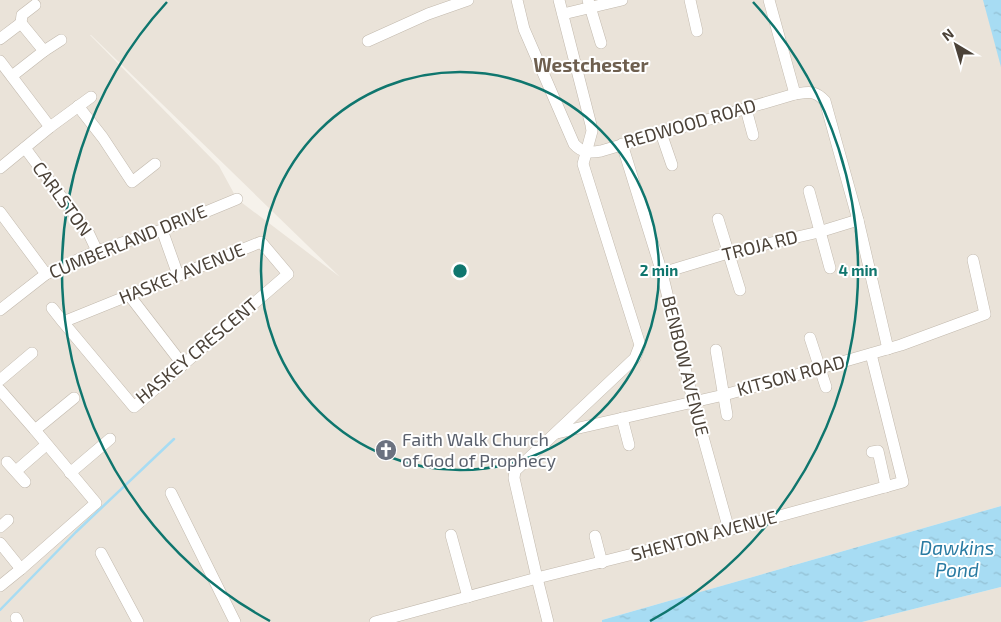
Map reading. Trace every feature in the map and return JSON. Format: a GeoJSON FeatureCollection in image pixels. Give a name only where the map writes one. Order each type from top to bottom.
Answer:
{"type":"FeatureCollection","features":[{"type":"Feature","properties":{"kind":"street"},"geometry":{"type":"LineString","coordinates":[[368,41],[428,14],[468,0]]}},
{"type":"Feature","properties":{"kind":"street"},"geometry":{"type":"LineString","coordinates":[[517,0],[524,29],[574,144],[586,152]]}},
{"type":"Feature","properties":{"kind":"street"},"geometry":{"type":"LineString","coordinates":[[548,622],[536,578],[514,478],[515,471],[635,358],[640,344],[582,164],[592,131],[559,0]]}},
{"type":"Feature","properties":{"kind":"street"},"geometry":{"type":"LineString","coordinates":[[563,14],[589,4],[622,0]]}},
{"type":"Feature","properties":{"kind":"street"},"geometry":{"type":"LineString","coordinates":[[690,0],[697,31]]}},
{"type":"Feature","properties":{"kind":"street"},"geometry":{"type":"LineString","coordinates":[[769,0],[795,94]]}},
{"type":"Feature","properties":{"kind":"street"},"geometry":{"type":"LineString","coordinates":[[0,39],[21,22],[22,15],[35,4]]}},
{"type":"Feature","properties":{"kind":"street"},"geometry":{"type":"LineString","coordinates":[[589,4],[601,43]]}},
{"type":"Feature","properties":{"kind":"street"},"geometry":{"type":"LineString","coordinates":[[21,22],[44,51]]}},
{"type":"Feature","properties":{"kind":"street"},"geometry":{"type":"LineString","coordinates":[[12,76],[61,40]]}},
{"type":"Feature","properties":{"kind":"street"},"geometry":{"type":"LineString","coordinates":[[1,64],[50,127]]}},
{"type":"Feature","properties":{"kind":"street","name":"REDWOOD ROAD"},"geometry":{"type":"LineString","coordinates":[[586,152],[592,153],[795,94],[808,92],[818,94],[825,100],[858,220],[888,349]]}},
{"type":"Feature","properties":{"kind":"street"},"geometry":{"type":"LineString","coordinates":[[0,168],[50,127],[91,97]]}},
{"type":"Feature","properties":{"kind":"street"},"geometry":{"type":"LineString","coordinates":[[78,106],[104,138],[132,182],[155,164]]}},
{"type":"Feature","properties":{"kind":"street"},"geometry":{"type":"LineString","coordinates":[[746,109],[753,135]]}},
{"type":"Feature","properties":{"kind":"street"},"geometry":{"type":"LineString","coordinates":[[661,133],[672,165]]}},
{"type":"Feature","properties":{"kind":"street","name":"BENBOW AVENUE"},"geometry":{"type":"LineString","coordinates":[[622,144],[662,273],[693,401],[729,530]]}},
{"type":"Feature","properties":{"kind":"street","name":"CARLSTON"},"geometry":{"type":"LineString","coordinates":[[25,148],[89,234],[97,251]]}},
{"type":"Feature","properties":{"kind":"street"},"geometry":{"type":"LineString","coordinates":[[809,191],[830,268]]}},
{"type":"Feature","properties":{"kind":"street","name":"CUMBERLAND DRIVE"},"geometry":{"type":"LineString","coordinates":[[0,310],[46,274],[97,251],[162,230],[237,199]]}},
{"type":"Feature","properties":{"kind":"street"},"geometry":{"type":"LineString","coordinates":[[0,212],[46,274]]}},
{"type":"Feature","properties":{"kind":"street"},"geometry":{"type":"LineString","coordinates":[[718,219],[740,290]]}},
{"type":"Feature","properties":{"kind":"street","name":"TROJA RD"},"geometry":{"type":"LineString","coordinates":[[662,273],[728,253],[819,232],[858,220]]}},
{"type":"Feature","properties":{"kind":"street"},"geometry":{"type":"LineString","coordinates":[[162,230],[178,275]]}},
{"type":"Feature","properties":{"kind":"street","name":"HASKEY AVENUE"},"geometry":{"type":"LineString","coordinates":[[63,322],[261,242],[288,274]]}},
{"type":"Feature","properties":{"kind":"street","name":"KITSON ROAD"},"geometry":{"type":"LineString","coordinates":[[555,433],[724,395],[888,349],[985,314],[973,260]]}},
{"type":"Feature","properties":{"kind":"street","name":"HASKEY CRESCENT"},"geometry":{"type":"LineString","coordinates":[[52,308],[134,407],[288,274]]}},
{"type":"Feature","properties":{"kind":"street"},"geometry":{"type":"LineString","coordinates":[[129,295],[184,364]]}},
{"type":"Feature","properties":{"kind":"street"},"geometry":{"type":"LineString","coordinates":[[810,338],[826,387]]}},
{"type":"Feature","properties":{"kind":"street"},"geometry":{"type":"LineString","coordinates":[[716,350],[727,416]]}},
{"type":"Feature","properties":{"kind":"street"},"geometry":{"type":"LineString","coordinates":[[0,380],[32,353]]}},
{"type":"Feature","properties":{"kind":"street","name":"SHENTON AVENUE"},"geometry":{"type":"LineString","coordinates":[[375,622],[536,578],[729,530],[903,482],[871,354]]}},
{"type":"Feature","properties":{"kind":"street"},"geometry":{"type":"LineString","coordinates":[[0,390],[96,503],[0,586]]}},
{"type":"Feature","properties":{"kind":"street"},"geometry":{"type":"LineString","coordinates":[[35,430],[74,398]]}},
{"type":"Feature","properties":{"kind":"street"},"geometry":{"type":"LineString","coordinates":[[622,418],[629,445]]}},
{"type":"Feature","properties":{"kind":"street"},"geometry":{"type":"LineString","coordinates":[[70,473],[110,440]]}},
{"type":"Feature","properties":{"kind":"street"},"geometry":{"type":"LineString","coordinates":[[16,471],[46,445]]}},
{"type":"Feature","properties":{"kind":"street"},"geometry":{"type":"LineString","coordinates":[[872,452],[878,451],[886,487]]}},
{"type":"Feature","properties":{"kind":"street"},"geometry":{"type":"LineString","coordinates":[[7,462],[25,482]]}},
{"type":"Feature","properties":{"kind":"street"},"geometry":{"type":"LineString","coordinates":[[170,493],[235,622]]}},
{"type":"Feature","properties":{"kind":"street"},"geometry":{"type":"LineString","coordinates":[[450,535],[468,597]]}},
{"type":"Feature","properties":{"kind":"street"},"geometry":{"type":"LineString","coordinates":[[595,536],[602,563]]}},
{"type":"Feature","properties":{"kind":"street"},"geometry":{"type":"LineString","coordinates":[[0,543],[21,569]]}},
{"type":"Feature","properties":{"kind":"street"},"geometry":{"type":"LineString","coordinates":[[101,553],[138,622]]}},
{"type":"Feature","properties":{"kind":"shaded area","name":"Westchester"},"geometry":{"type":"Polygon","coordinates":[[[0,0],[1001,0],[1001,506],[602,620],[602,622],[0,622],[0,0]],[[91,35],[219,166],[237,199],[340,277],[91,35]]]}},
{"type":"Feature","properties":{"kind":"shaded area"},"geometry":{"type":"Polygon","coordinates":[[[1001,587],[1001,622],[862,622],[1001,587]]]}},
{"type":"Feature","properties":{"kind":"water"},"geometry":{"type":"Polygon","coordinates":[[[983,0],[1001,0],[1001,67],[983,0]]]}},
{"type":"Feature","properties":{"kind":"water","name":"Dawkins Pond"},"geometry":{"type":"Polygon","coordinates":[[[1001,506],[1001,587],[862,622],[602,622],[602,620],[1001,506]]]}},
{"type":"Feature","properties":{"kind":"waterway"},"geometry":{"type":"LineString","coordinates":[[0,610],[76,532],[174,439]]}},
{"type":"Feature","properties":{"kind":"place","name":"Faith Walk Church of God of Prophecy"},"geometry":{"type":"Point","coordinates":[386,450]}},
{"type":"Feature","properties":{"kind":"district","name":"Westchester"},"geometry":{"type":"Point","coordinates":[591,65]}}]}
